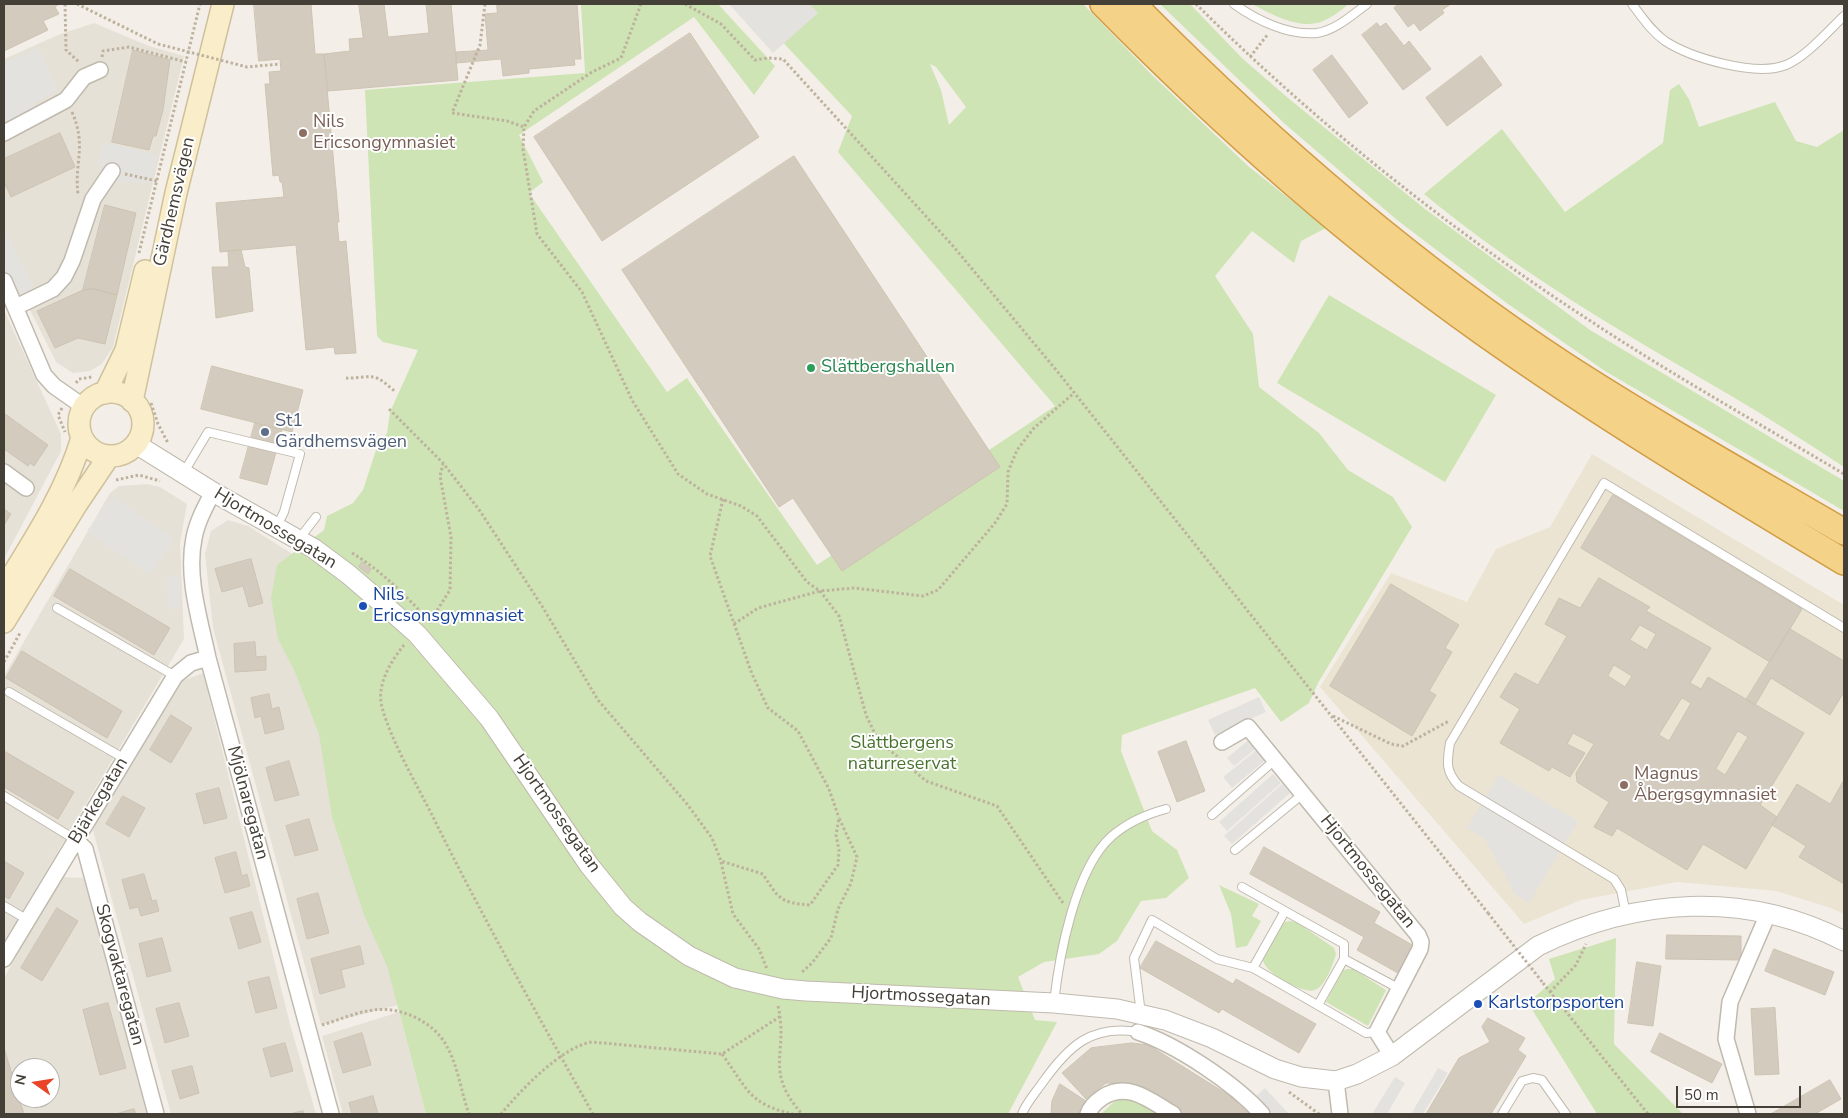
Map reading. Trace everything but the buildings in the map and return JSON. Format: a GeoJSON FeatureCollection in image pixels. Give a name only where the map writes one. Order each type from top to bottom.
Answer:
{"type":"FeatureCollection","features":[{"type":"Feature","properties":{"kind":"highway"},"geometry":{"type":"LineString","coordinates":[[1103,4],[1175,76],[1249,145],[1389,263],[1553,381],[1630,432],[1844,562]]}},
{"type":"Feature","properties":{"kind":"highway"},"geometry":{"type":"LineString","coordinates":[[1133,4],[1188,60],[1330,188],[1490,313],[1563,364],[1632,408],[1844,532]]}},
{"type":"Feature","properties":{"kind":"main road","name":"Gärdhemsvägen"},"geometry":{"type":"LineString","coordinates":[[101,384],[126,350],[211,4]]}},
{"type":"Feature","properties":{"kind":"main road","name":"Gärdhemsvägen"},"geometry":{"type":"LineString","coordinates":[[132,401],[176,194],[223,4]]}},
{"type":"Feature","properties":{"kind":"main road"},"geometry":{"type":"LineString","coordinates":[[4,589],[59,498],[74,467],[74,436],[79,422],[76,401],[93,398],[101,384],[132,401],[139,410],[142,421],[141,433],[136,444],[124,453],[109,456],[94,451],[74,436]]}},
{"type":"Feature","properties":{"kind":"main road"},"geometry":{"type":"LineString","coordinates":[[4,622],[76,505],[109,456]]}},
{"type":"Feature","properties":{"kind":"street"},"geometry":{"type":"LineString","coordinates":[[4,133],[66,100],[84,77],[100,70]]}},
{"type":"Feature","properties":{"kind":"street"},"geometry":{"type":"LineString","coordinates":[[16,307],[53,289],[64,277],[72,261],[93,199],[112,171]]}},
{"type":"Feature","properties":{"kind":"street"},"geometry":{"type":"LineString","coordinates":[[4,281],[44,375],[54,386],[76,401]]}},
{"type":"Feature","properties":{"kind":"street","name":"Hjortmossegatan"},"geometry":{"type":"LineString","coordinates":[[136,444],[188,466],[213,492],[299,540],[346,572],[419,636],[489,718],[589,865],[623,907],[648,928],[689,956],[736,978],[783,989],[1054,1003],[1117,1009],[1139,1023],[1165,1020],[1212,1038],[1275,1068],[1301,1077],[1336,1081]]}},
{"type":"Feature","properties":{"kind":"street"},"geometry":{"type":"LineString","coordinates":[[4,472],[26,488]]}},
{"type":"Feature","properties":{"kind":"street","name":"Mjölnaregatan"},"geometry":{"type":"LineString","coordinates":[[213,492],[195,532],[192,562],[194,587],[208,658],[330,1114]]}},
{"type":"Feature","properties":{"kind":"street","name":"Bjärkegatan"},"geometry":{"type":"LineString","coordinates":[[4,959],[175,676],[192,663],[208,658]]}},
{"type":"Feature","properties":{"kind":"street","name":"Hjortmossegatan"},"geometry":{"type":"LineString","coordinates":[[1222,742],[1248,727],[1304,793],[1418,935],[1421,942],[1420,949],[1398,988],[1377,1032]]}},
{"type":"Feature","properties":{"kind":"street","name":"Skogvaktaregatan"},"geometry":{"type":"LineString","coordinates":[[76,840],[85,848],[156,1114]]}},
{"type":"Feature","properties":{"kind":"street"},"geometry":{"type":"LineString","coordinates":[[1340,1114],[1336,1081],[1357,1074],[1392,1056],[1538,946],[1565,933],[1595,922],[1626,914],[1688,905],[1732,907],[1768,914],[1828,933],[1844,941]]}},
{"type":"Feature","properties":{"kind":"street"},"geometry":{"type":"LineString","coordinates":[[1748,1114],[1726,1039],[1730,1002],[1768,914]]}},
{"type":"Feature","properties":{"kind":"street"},"geometry":{"type":"LineString","coordinates":[[1139,1023],[1158,1039],[1231,1086],[1262,1114]]}},
{"type":"Feature","properties":{"kind":"street"},"geometry":{"type":"LineString","coordinates":[[1377,1032],[1392,1056]]}},
{"type":"Feature","properties":{"kind":"street"},"geometry":{"type":"LineString","coordinates":[[1088,1114],[1100,1099],[1112,1091],[1124,1089],[1138,1093],[1173,1114]]}},
{"type":"Feature","properties":{"kind":"lane"},"geometry":{"type":"LineString","coordinates":[[1234,4],[1275,26],[1292,32],[1317,32],[1339,24],[1366,4]]}},
{"type":"Feature","properties":{"kind":"lane"},"geometry":{"type":"LineString","coordinates":[[1632,4],[1653,32],[1666,42],[1718,62],[1756,69],[1786,65],[1810,48],[1844,16]]}},
{"type":"Feature","properties":{"kind":"lane"},"geometry":{"type":"LineString","coordinates":[[188,466],[208,432],[300,454],[284,512],[276,528]]}},
{"type":"Feature","properties":{"kind":"lane"},"geometry":{"type":"LineString","coordinates":[[1626,914],[1621,890],[1614,879],[1459,786],[1449,775],[1447,759],[1450,743],[1604,483],[1844,628]]}},
{"type":"Feature","properties":{"kind":"lane"},"geometry":{"type":"LineString","coordinates":[[299,540],[316,517]]}},
{"type":"Feature","properties":{"kind":"lane"},"geometry":{"type":"LineString","coordinates":[[57,608],[175,676]]}},
{"type":"Feature","properties":{"kind":"lane"},"geometry":{"type":"LineString","coordinates":[[10,692],[125,759]]}},
{"type":"Feature","properties":{"kind":"lane"},"geometry":{"type":"LineString","coordinates":[[1212,814],[1276,759]]}},
{"type":"Feature","properties":{"kind":"lane"},"geometry":{"type":"LineString","coordinates":[[1235,850],[1304,793]]}},
{"type":"Feature","properties":{"kind":"lane"},"geometry":{"type":"LineString","coordinates":[[4,796],[76,840]]}},
{"type":"Feature","properties":{"kind":"lane"},"geometry":{"type":"LineString","coordinates":[[1054,1003],[1061,952],[1073,911],[1092,863],[1111,837],[1141,817],[1166,809]]}},
{"type":"Feature","properties":{"kind":"lane"},"geometry":{"type":"LineString","coordinates":[[1242,887],[1344,944],[1344,959],[1318,1005]]}},
{"type":"Feature","properties":{"kind":"lane"},"geometry":{"type":"LineString","coordinates":[[4,906],[28,920]]}},
{"type":"Feature","properties":{"kind":"lane"},"geometry":{"type":"LineString","coordinates":[[1254,968],[1285,911]]}},
{"type":"Feature","properties":{"kind":"lane"},"geometry":{"type":"LineString","coordinates":[[1139,1023],[1134,958],[1152,920],[1218,959],[1254,968],[1366,1033],[1377,1032]]}},
{"type":"Feature","properties":{"kind":"lane"},"geometry":{"type":"LineString","coordinates":[[1344,959],[1398,988]]}},
{"type":"Feature","properties":{"kind":"lane","name":"Hjortmossegatan"},"geometry":{"type":"LineString","coordinates":[[1022,1114],[1062,1055],[1083,1039],[1105,1031],[1124,1029],[1139,1023]]}},
{"type":"Feature","properties":{"kind":"lane"},"geometry":{"type":"LineString","coordinates":[[1502,1114],[1522,1081],[1533,1078],[1542,1080],[1566,1114]]}},
{"type":"Feature","properties":{"kind":"path"},"geometry":{"type":"LineString","coordinates":[[65,4],[66,50],[77,61],[100,70],[103,51],[129,47],[186,62]]}},
{"type":"Feature","properties":{"kind":"path"},"geometry":{"type":"LineString","coordinates":[[77,4],[158,44],[247,68],[280,64]]}},
{"type":"Feature","properties":{"kind":"path"},"geometry":{"type":"LineString","coordinates":[[138,262],[200,4]]}},
{"type":"Feature","properties":{"kind":"path"},"geometry":{"type":"LineString","coordinates":[[485,4],[480,45],[452,113],[507,121],[524,127]]}},
{"type":"Feature","properties":{"kind":"path"},"geometry":{"type":"LineString","coordinates":[[641,4],[622,58],[592,72],[534,111],[524,127],[524,150],[537,234],[582,292],[632,400],[678,474],[707,494],[741,506],[757,516],[807,582],[820,591],[839,616],[866,715],[878,740],[926,781],[997,806],[1066,909],[1073,911]]}},
{"type":"Feature","properties":{"kind":"path"},"geometry":{"type":"LineString","coordinates":[[685,4],[721,24],[755,60],[768,58],[783,59],[953,246],[1074,393],[1648,1114]]}},
{"type":"Feature","properties":{"kind":"path"},"geometry":{"type":"LineString","coordinates":[[1196,4],[1250,57],[1427,206],[1584,317],[1844,474]]}},
{"type":"Feature","properties":{"kind":"path"},"geometry":{"type":"LineString","coordinates":[[1250,57],[1275,26]]}},
{"type":"Feature","properties":{"kind":"path"},"geometry":{"type":"LineString","coordinates":[[66,100],[78,127],[80,155],[78,191],[85,222]]}},
{"type":"Feature","properties":{"kind":"path"},"geometry":{"type":"LineString","coordinates":[[112,171],[157,181]]}},
{"type":"Feature","properties":{"kind":"path"},"geometry":{"type":"LineString","coordinates":[[346,378],[359,379],[369,376],[377,378],[396,392]]}},
{"type":"Feature","properties":{"kind":"path"},"geometry":{"type":"LineString","coordinates":[[74,436],[58,415],[76,401],[79,379],[88,379],[101,384]]}},
{"type":"Feature","properties":{"kind":"path"},"geometry":{"type":"LineString","coordinates":[[734,624],[758,608],[820,591],[854,588],[923,596],[938,590],[995,523],[1007,504],[1008,472],[1017,450],[1034,428],[1074,393]]}},
{"type":"Feature","properties":{"kind":"path"},"geometry":{"type":"LineString","coordinates":[[389,409],[443,463],[480,510],[542,606],[598,700],[687,804],[712,838],[721,861],[733,914],[759,949],[769,973],[760,970]]}},
{"type":"Feature","properties":{"kind":"path"},"geometry":{"type":"LineString","coordinates":[[168,443],[188,466]]}},
{"type":"Feature","properties":{"kind":"path"},"geometry":{"type":"LineString","coordinates":[[443,463],[440,476],[451,537],[450,590],[419,636],[383,680],[382,706],[446,843],[503,954],[592,1114]]}},
{"type":"Feature","properties":{"kind":"path"},"geometry":{"type":"LineString","coordinates":[[150,477],[166,484]]}},
{"type":"Feature","properties":{"kind":"path"},"geometry":{"type":"LineString","coordinates":[[722,499],[710,556],[752,674],[768,708],[798,731],[829,789],[839,818],[857,857],[851,883],[838,909],[831,938],[800,975]]}},
{"type":"Feature","properties":{"kind":"path"},"geometry":{"type":"LineString","coordinates":[[345,549],[364,560],[401,591],[419,636]]}},
{"type":"Feature","properties":{"kind":"path"},"geometry":{"type":"LineString","coordinates":[[397,638],[419,636]]}},
{"type":"Feature","properties":{"kind":"path"},"geometry":{"type":"LineString","coordinates":[[1330,714],[1391,744],[1403,746],[1450,720],[1461,724]]}},
{"type":"Feature","properties":{"kind":"path"},"geometry":{"type":"LineString","coordinates":[[721,861],[763,874],[778,897],[794,904],[810,905],[838,866],[839,850],[836,835],[839,818]]}},
{"type":"Feature","properties":{"kind":"path"},"geometry":{"type":"LineString","coordinates":[[1550,992],[1576,965],[1595,922]]}},
{"type":"Feature","properties":{"kind":"path"},"geometry":{"type":"LineString","coordinates":[[792,974],[810,975]]}},
{"type":"Feature","properties":{"kind":"path"},"geometry":{"type":"LineString","coordinates":[[786,1004],[778,1003],[781,1016],[780,1079],[788,1097],[802,1114]]}},
{"type":"Feature","properties":{"kind":"path"},"geometry":{"type":"LineString","coordinates":[[309,1030],[375,1010],[408,1014],[437,1031],[446,1044],[469,1114]]}},
{"type":"Feature","properties":{"kind":"path"},"geometry":{"type":"LineString","coordinates":[[500,1114],[539,1074],[578,1045],[592,1042],[722,1054],[781,1016]]}},
{"type":"Feature","properties":{"kind":"path"},"geometry":{"type":"LineString","coordinates":[[722,1054],[749,1095],[776,1110],[793,1114]]}},
{"type":"Feature","properties":{"kind":"shaded area"},"geometry":{"type":"Polygon","coordinates":[[[729,4],[810,4],[818,13],[773,53],[729,4]]]}},
{"type":"Feature","properties":{"kind":"shaded area"},"geometry":{"type":"Polygon","coordinates":[[[94,23],[149,46],[184,56],[113,347],[102,364],[90,371],[73,373],[56,362],[4,258],[4,59],[58,35],[94,23]]]}},
{"type":"Feature","properties":{"kind":"shaded area"},"geometry":{"type":"Polygon","coordinates":[[[39,48],[58,91],[34,102],[36,109],[4,123],[4,63],[39,48]]]}},
{"type":"Feature","properties":{"kind":"shaded area"},"geometry":{"type":"Polygon","coordinates":[[[104,142],[158,155],[150,183],[114,182],[100,173],[98,161],[104,142]]]}},
{"type":"Feature","properties":{"kind":"shaded area"},"geometry":{"type":"Polygon","coordinates":[[[4,228],[37,294],[21,303],[4,268],[4,228]]]}},
{"type":"Feature","properties":{"kind":"shaded area"},"geometry":{"type":"Polygon","coordinates":[[[4,310],[61,434],[61,451],[4,559],[4,310]]]}},
{"type":"Feature","properties":{"kind":"shaded area","name":"Magnus Åbergsgymnasiet"},"geometry":{"type":"Polygon","coordinates":[[[1592,454],[1844,605],[1844,914],[1831,908],[1776,891],[1677,882],[1581,900],[1524,924],[1320,687],[1391,573],[1467,602],[1496,549],[1550,527],[1592,454]]]}},
{"type":"Feature","properties":{"kind":"shaded area"},"geometry":{"type":"Polygon","coordinates":[[[147,484],[160,487],[187,504],[180,543],[184,639],[4,942],[4,676],[110,493],[119,486],[147,484]]]}},
{"type":"Feature","properties":{"kind":"shaded area"},"geometry":{"type":"Polygon","coordinates":[[[112,496],[175,539],[150,575],[87,531],[112,496]]]}},
{"type":"Feature","properties":{"kind":"shaded area"},"geometry":{"type":"Polygon","coordinates":[[[228,520],[248,526],[305,562],[292,604],[398,1005],[321,1025],[213,628],[205,554],[211,531],[228,520]]]}},
{"type":"Feature","properties":{"kind":"shaded area"},"geometry":{"type":"Polygon","coordinates":[[[167,576],[179,576],[180,608],[168,609],[167,576]]]}},
{"type":"Feature","properties":{"kind":"shaded area"},"geometry":{"type":"Polygon","coordinates":[[[203,673],[290,1024],[316,1114],[171,1114],[92,827],[182,681],[203,673]]]}},
{"type":"Feature","properties":{"kind":"shaded area"},"geometry":{"type":"Polygon","coordinates":[[[1259,697],[1266,712],[1215,735],[1208,720],[1259,697]]]}},
{"type":"Feature","properties":{"kind":"shaded area"},"geometry":{"type":"Polygon","coordinates":[[[1251,738],[1258,747],[1234,766],[1227,758],[1251,738]]]}},
{"type":"Feature","properties":{"kind":"shaded area"},"geometry":{"type":"Polygon","coordinates":[[[1259,748],[1268,758],[1232,788],[1223,777],[1259,748]]]}},
{"type":"Feature","properties":{"kind":"shaded area"},"geometry":{"type":"Polygon","coordinates":[[[1273,774],[1281,783],[1227,831],[1219,822],[1273,774]]]}},
{"type":"Feature","properties":{"kind":"shaded area"},"geometry":{"type":"Polygon","coordinates":[[[1499,775],[1578,821],[1529,903],[1515,894],[1485,839],[1467,828],[1499,775]]]}},
{"type":"Feature","properties":{"kind":"shaded area"},"geometry":{"type":"Polygon","coordinates":[[[1282,784],[1290,793],[1232,844],[1224,836],[1282,784]]]}},
{"type":"Feature","properties":{"kind":"shaded area"},"geometry":{"type":"Polygon","coordinates":[[[61,877],[84,878],[149,1114],[4,1114],[4,978],[61,877]]]}},
{"type":"Feature","properties":{"kind":"shaded area"},"geometry":{"type":"Polygon","coordinates":[[[399,1012],[426,1114],[343,1114],[322,1036],[399,1012]]]}},
{"type":"Feature","properties":{"kind":"shaded area"},"geometry":{"type":"Polygon","coordinates":[[[1438,1068],[1448,1073],[1423,1114],[1411,1114],[1438,1068]]]}},
{"type":"Feature","properties":{"kind":"shaded area"},"geometry":{"type":"Polygon","coordinates":[[[1395,1077],[1405,1083],[1387,1114],[1372,1114],[1395,1077]]]}},
{"type":"Feature","properties":{"kind":"shaded area"},"geometry":{"type":"Polygon","coordinates":[[[1265,1088],[1289,1114],[1273,1114],[1256,1096],[1265,1088]]]}},
{"type":"Feature","properties":{"kind":"green space","name":"Slättbergens naturreservat"},"geometry":{"type":"Polygon","coordinates":[[[581,4],[718,4],[775,66],[754,95],[694,17],[519,135],[543,182],[529,193],[667,392],[687,378],[817,565],[1055,406],[838,152],[852,116],[747,4],[1083,4],[1152,75],[1248,166],[1326,228],[1301,241],[1294,263],[1252,231],[1215,276],[1253,334],[1259,387],[1319,433],[1348,470],[1393,497],[1412,527],[1318,683],[1309,703],[1281,722],[1255,688],[1122,735],[1121,751],[1152,831],[1177,850],[1189,878],[1166,898],[1141,901],[1117,941],[1099,954],[1044,962],[1018,977],[1035,1020],[1057,1022],[1008,1114],[426,1114],[387,966],[364,915],[332,817],[319,734],[295,672],[278,639],[271,598],[277,565],[324,530],[327,516],[353,503],[363,490],[376,450],[387,433],[390,412],[418,350],[383,342],[377,336],[365,90],[585,73],[581,4]],[[930,64],[941,90],[949,125],[966,107],[936,67],[930,64]]]}},
{"type":"Feature","properties":{"kind":"green space"},"geometry":{"type":"Polygon","coordinates":[[[1160,4],[1190,4],[1243,59],[1288,98],[1425,209],[1590,330],[1844,481],[1844,511],[1605,371],[1508,304],[1397,220],[1285,124],[1160,4]]]}},
{"type":"Feature","properties":{"kind":"green space"},"geometry":{"type":"Polygon","coordinates":[[[1252,4],[1349,4],[1327,19],[1314,24],[1305,24],[1286,20],[1252,4]]]}},
{"type":"Feature","properties":{"kind":"green space"},"geometry":{"type":"Polygon","coordinates":[[[1679,84],[1689,99],[1699,127],[1775,102],[1796,141],[1817,147],[1844,130],[1844,467],[1572,300],[1496,250],[1424,194],[1502,129],[1565,212],[1663,143],[1670,90],[1679,84]]]}},
{"type":"Feature","properties":{"kind":"green space"},"geometry":{"type":"Polygon","coordinates":[[[1329,295],[1496,395],[1445,482],[1277,383],[1329,295]]]}},
{"type":"Feature","properties":{"kind":"green space"},"geometry":{"type":"Polygon","coordinates":[[[1219,885],[1259,904],[1252,916],[1261,921],[1247,946],[1236,948],[1231,914],[1219,885]]]}},
{"type":"Feature","properties":{"kind":"green space"},"geometry":{"type":"Polygon","coordinates":[[[1291,921],[1298,923],[1334,948],[1336,954],[1333,963],[1322,984],[1315,990],[1310,991],[1294,986],[1276,976],[1269,970],[1263,959],[1265,951],[1281,925],[1291,921]]]}},
{"type":"Feature","properties":{"kind":"green space"},"geometry":{"type":"Polygon","coordinates":[[[1616,938],[1614,1044],[1683,1114],[1597,1114],[1528,1003],[1555,979],[1549,959],[1616,938]]]}},
{"type":"Feature","properties":{"kind":"green space"},"geometry":{"type":"Polygon","coordinates":[[[1353,969],[1386,990],[1368,1026],[1326,1002],[1343,970],[1353,969]]]}},
{"type":"Feature","properties":{"kind":"green space"},"geometry":{"type":"Polygon","coordinates":[[[1127,1095],[1160,1114],[1101,1114],[1118,1098],[1127,1095]]]}},
{"type":"Feature","properties":{"kind":"place","name":"Nils Ericsongymnasiet"},"geometry":{"type":"Point","coordinates":[303,133]}},
{"type":"Feature","properties":{"kind":"place","name":"Slättbergshallen"},"geometry":{"type":"Point","coordinates":[811,368]}},
{"type":"Feature","properties":{"kind":"place","name":"St1 Gärdhemsvägen"},"geometry":{"type":"Point","coordinates":[265,432]}},
{"type":"Feature","properties":{"kind":"place","name":"Nils Ericsonsgymnasiet"},"geometry":{"type":"Point","coordinates":[363,606]}},
{"type":"Feature","properties":{"kind":"place","name":"Magnus Åbergsgymnasiet"},"geometry":{"type":"Point","coordinates":[1624,785]}},
{"type":"Feature","properties":{"kind":"place","name":"Karlstorpsporten"},"geometry":{"type":"Point","coordinates":[1478,1004]}}]}
